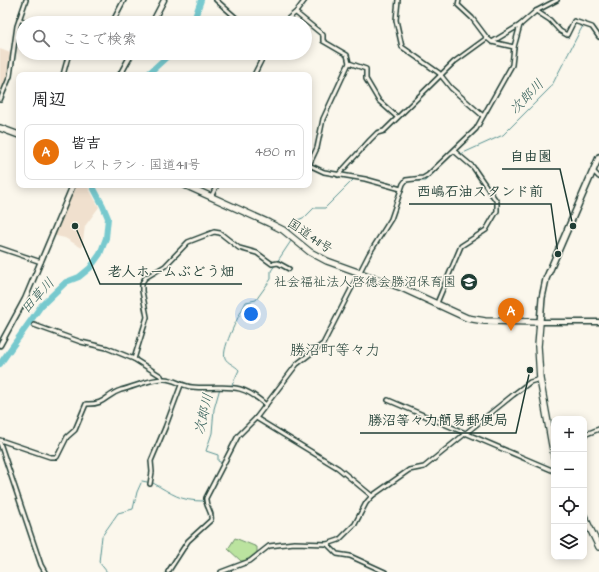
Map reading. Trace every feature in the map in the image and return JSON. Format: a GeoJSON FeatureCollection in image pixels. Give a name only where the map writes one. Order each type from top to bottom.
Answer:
{"type":"FeatureCollection","features":[{"type":"Feature","properties":{"kind":"highway"},"geometry":{"type":"LineString","coordinates":[[0,128],[16,135]]}},
{"type":"Feature","properties":{"kind":"highway","name":"国道411号"},"geometry":{"type":"LineString","coordinates":[[192,188],[278,227],[322,259],[437,303],[474,320],[540,322]]}},
{"type":"Feature","properties":{"kind":"highway"},"geometry":{"type":"LineString","coordinates":[[540,322],[538,346],[540,379],[554,452]]}},
{"type":"Feature","properties":{"kind":"highway"},"geometry":{"type":"LineString","coordinates":[[587,522],[599,547]]}},
{"type":"Feature","properties":{"kind":"main road"},"geometry":{"type":"LineString","coordinates":[[540,322],[542,298],[546,279],[599,157]]}},
{"type":"Feature","properties":{"kind":"street"},"geometry":{"type":"LineString","coordinates":[[20,16],[26,0]]}},
{"type":"Feature","properties":{"kind":"street"},"geometry":{"type":"LineString","coordinates":[[116,16],[124,0]]}},
{"type":"Feature","properties":{"kind":"street"},"geometry":{"type":"LineString","coordinates":[[156,16],[164,0]]}},
{"type":"Feature","properties":{"kind":"street"},"geometry":{"type":"LineString","coordinates":[[216,0],[234,16]]}},
{"type":"Feature","properties":{"kind":"street"},"geometry":{"type":"LineString","coordinates":[[291,16],[305,0]]}},
{"type":"Feature","properties":{"kind":"street"},"geometry":{"type":"LineString","coordinates":[[398,0],[396,20],[402,47],[442,76],[451,88],[483,116]]}},
{"type":"Feature","properties":{"kind":"street"},"geometry":{"type":"LineString","coordinates":[[459,0],[458,5],[472,18],[487,38],[492,42],[514,47]]}},
{"type":"Feature","properties":{"kind":"street"},"geometry":{"type":"LineString","coordinates":[[492,42],[520,25],[536,11],[557,0]]}},
{"type":"Feature","properties":{"kind":"street"},"geometry":{"type":"LineString","coordinates":[[536,11],[550,20],[566,35],[574,21],[592,27],[599,37]]}},
{"type":"Feature","properties":{"kind":"street"},"geometry":{"type":"LineString","coordinates":[[296,12],[301,16]]}},
{"type":"Feature","properties":{"kind":"street"},"geometry":{"type":"LineString","coordinates":[[168,572],[188,540],[211,520],[212,513],[206,503],[206,498],[238,436],[266,406],[297,364],[323,344],[360,273],[391,219],[401,189],[406,180],[423,178],[428,175],[476,129],[512,65],[514,47],[520,25]]}},
{"type":"Feature","properties":{"kind":"street"},"geometry":{"type":"LineString","coordinates":[[312,26],[323,35],[323,41],[348,55],[349,63],[323,119],[317,148],[312,159]]}},
{"type":"Feature","properties":{"kind":"street"},"geometry":{"type":"LineString","coordinates":[[0,100],[10,76],[16,30]]}},
{"type":"Feature","properties":{"kind":"street"},"geometry":{"type":"LineString","coordinates":[[338,175],[370,140],[377,134],[384,131],[397,117],[442,76],[454,62],[487,38]]}},
{"type":"Feature","properties":{"kind":"street"},"geometry":{"type":"LineString","coordinates":[[64,72],[67,60]]}},
{"type":"Feature","properties":{"kind":"street"},"geometry":{"type":"LineString","coordinates":[[122,72],[128,60]]}},
{"type":"Feature","properties":{"kind":"street"},"geometry":{"type":"LineString","coordinates":[[256,72],[262,60]]}},
{"type":"Feature","properties":{"kind":"street"},"geometry":{"type":"LineString","coordinates":[[349,63],[366,69],[366,79],[379,101],[397,117]]}},
{"type":"Feature","properties":{"kind":"street"},"geometry":{"type":"LineString","coordinates":[[437,303],[447,276],[461,246],[486,230],[497,211],[497,202],[473,167],[454,151]]}},
{"type":"Feature","properties":{"kind":"street"},"geometry":{"type":"LineString","coordinates":[[312,167],[318,171],[365,179],[401,189]]}},
{"type":"Feature","properties":{"kind":"street"},"geometry":{"type":"LineString","coordinates":[[593,171],[599,177]]}},
{"type":"Feature","properties":{"kind":"street"},"geometry":{"type":"LineString","coordinates":[[0,345],[25,299],[73,188]]}},
{"type":"Feature","properties":{"kind":"street"},"geometry":{"type":"LineString","coordinates":[[211,197],[216,188]]}},
{"type":"Feature","properties":{"kind":"street"},"geometry":{"type":"LineString","coordinates":[[134,359],[147,317],[142,283],[145,278],[165,266],[188,242],[214,232],[220,233],[239,248],[257,254],[272,264],[278,263],[289,269]]}},
{"type":"Feature","properties":{"kind":"street"},"geometry":{"type":"LineString","coordinates":[[0,248],[41,262]]}},
{"type":"Feature","properties":{"kind":"street"},"geometry":{"type":"LineString","coordinates":[[540,322],[599,322]]}},
{"type":"Feature","properties":{"kind":"street"},"geometry":{"type":"LineString","coordinates":[[34,325],[134,359],[161,376],[162,379]]}},
{"type":"Feature","properties":{"kind":"street"},"geometry":{"type":"LineString","coordinates":[[0,441],[50,457],[57,457],[67,437],[74,430],[86,404],[101,403],[118,391],[162,379],[172,380],[181,385],[192,387],[221,386],[248,391],[266,406]]}},
{"type":"Feature","properties":{"kind":"street"},"geometry":{"type":"LineString","coordinates":[[221,572],[250,561],[269,546],[294,543],[327,544],[339,540],[355,524],[366,503],[372,496],[409,470],[424,467],[464,433],[530,382],[540,379]]}},
{"type":"Feature","properties":{"kind":"street"},"geometry":{"type":"LineString","coordinates":[[150,484],[152,472],[151,461],[181,385]]}},
{"type":"Feature","properties":{"kind":"street"},"geometry":{"type":"LineString","coordinates":[[388,400],[551,470]]}},
{"type":"Feature","properties":{"kind":"street"},"geometry":{"type":"LineString","coordinates":[[256,418],[338,468],[372,496]]}},
{"type":"Feature","properties":{"kind":"street"},"geometry":{"type":"LineString","coordinates":[[587,434],[599,429]]}},
{"type":"Feature","properties":{"kind":"street"},"geometry":{"type":"LineString","coordinates":[[0,441],[41,565],[45,572]]}},
{"type":"Feature","properties":{"kind":"street"},"geometry":{"type":"LineString","coordinates":[[327,544],[338,554],[350,556],[385,572]]}},
{"type":"Feature","properties":{"kind":"shaded area"},"geometry":{"type":"Polygon","coordinates":[[[0,49],[13,54],[10,76],[0,100],[0,49]]]}},
{"type":"Feature","properties":{"kind":"shaded area"},"geometry":{"type":"Polygon","coordinates":[[[72,188],[89,188],[99,207],[85,226],[82,248],[65,238],[52,235],[72,188]]]}},
{"type":"Feature","properties":{"kind":"green space"},"geometry":{"type":"Polygon","coordinates":[[[235,538],[257,547],[257,553],[246,561],[241,561],[228,549],[235,538]]]}},
{"type":"Feature","properties":{"kind":"waterway","name":"田草川"},"geometry":{"type":"LineString","coordinates":[[195,16],[201,0]]}},
{"type":"Feature","properties":{"kind":"waterway","name":"次郎川"},"geometry":{"type":"LineString","coordinates":[[461,154],[503,135],[551,87],[580,31],[583,26],[586,26]]}},
{"type":"Feature","properties":{"kind":"waterway","name":"田草川"},"geometry":{"type":"LineString","coordinates":[[150,72],[163,60]]}},
{"type":"Feature","properties":{"kind":"waterway","name":"次郎川"},"geometry":{"type":"LineString","coordinates":[[405,185],[409,181],[425,181],[452,155]]}},
{"type":"Feature","properties":{"kind":"waterway","name":"次郎川"},"geometry":{"type":"LineString","coordinates":[[360,176],[399,186]]}},
{"type":"Feature","properties":{"kind":"waterway","name":"次郎川"},"geometry":{"type":"LineString","coordinates":[[293,234],[289,231],[298,220],[305,217],[314,208],[325,208],[353,180]]}},
{"type":"Feature","properties":{"kind":"waterway","name":"田草川"},"geometry":{"type":"LineString","coordinates":[[0,364],[41,306],[66,282],[79,277],[90,268],[100,254],[106,238],[108,218],[94,188]]}},
{"type":"Feature","properties":{"kind":"waterway","name":"次郎川"},"geometry":{"type":"LineString","coordinates":[[277,262],[291,241]]}},
{"type":"Feature","properties":{"kind":"waterway","name":"次郎川"},"geometry":{"type":"LineString","coordinates":[[232,385],[239,370],[225,358],[226,346],[236,321],[246,302],[256,300],[271,279],[271,271],[275,265]]}},
{"type":"Feature","properties":{"kind":"waterway","name":"次郎川"},"geometry":{"type":"LineString","coordinates":[[206,496],[222,463],[218,461],[218,455],[206,451],[212,433],[214,409],[220,388]]}},
{"type":"Feature","properties":{"kind":"waterway","name":"次郎川"},"geometry":{"type":"LineString","coordinates":[[142,481],[147,482]]}},
{"type":"Feature","properties":{"kind":"waterway","name":"次郎川"},"geometry":{"type":"LineString","coordinates":[[107,572],[99,562],[102,536],[118,513],[133,509],[141,483]]}},
{"type":"Feature","properties":{"kind":"waterway","name":"次郎川"},"geometry":{"type":"LineString","coordinates":[[153,483],[171,494],[188,500],[204,501],[205,499]]}},
{"type":"Feature","properties":{"kind":"place","name":"老人ホームぶどう畑"},"geometry":{"type":"Point","coordinates":[75,226]}},
{"type":"Feature","properties":{"kind":"place","name":"自由園"},"geometry":{"type":"Point","coordinates":[573,226]}},
{"type":"Feature","properties":{"kind":"place","name":"西嶋石油スタンド前"},"geometry":{"type":"Point","coordinates":[558,254]}},
{"type":"Feature","properties":{"kind":"place","name":"社会福祉法人啓徳会勝沼保育園"},"geometry":{"type":"Point","coordinates":[469,282]}},
{"type":"Feature","properties":{"kind":"place","name":"皆吉"},"geometry":{"type":"Point","coordinates":[511,331]}},
{"type":"Feature","properties":{"kind":"place","name":"勝沼等々力簡易郵便局"},"geometry":{"type":"Point","coordinates":[530,370]}},
{"type":"Feature","properties":{"kind":"district","name":"勝沼町等々力"},"geometry":{"type":"Point","coordinates":[335,350]}}]}
